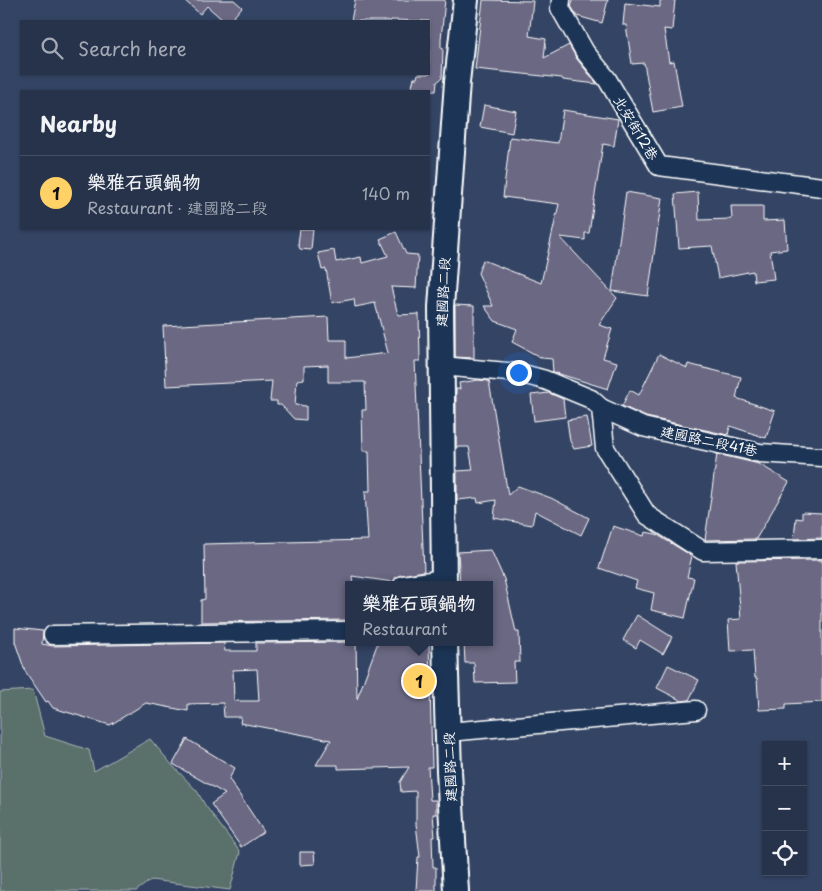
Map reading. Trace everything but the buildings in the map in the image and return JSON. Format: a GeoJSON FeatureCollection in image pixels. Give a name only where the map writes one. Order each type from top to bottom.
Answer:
{"type":"FeatureCollection","features":[{"type":"Feature","properties":{"kind":"street","name":"建國路二段"},"geometry":{"type":"LineString","coordinates":[[444,581],[441,307],[457,82],[466,0]]}},
{"type":"Feature","properties":{"kind":"street","name":"北安街12巷"},"geometry":{"type":"LineString","coordinates":[[561,0],[560,8],[585,52],[607,79],[659,166],[822,187]]}},
{"type":"Feature","properties":{"kind":"street","name":"建國路二段41巷"},"geometry":{"type":"LineString","coordinates":[[441,366],[519,373],[545,380],[591,399],[601,408],[643,427],[760,453],[822,457]]}},
{"type":"Feature","properties":{"kind":"street"},"geometry":{"type":"LineString","coordinates":[[601,408],[605,448],[647,515],[702,551],[822,549]]}},
{"type":"Feature","properties":{"kind":"street"},"geometry":{"type":"LineString","coordinates":[[53,635],[345,632]]}},
{"type":"Feature","properties":{"kind":"street","name":"建國路二段"},"geometry":{"type":"LineString","coordinates":[[445,646],[456,891]]}},
{"type":"Feature","properties":{"kind":"street"},"geometry":{"type":"LineString","coordinates":[[448,732],[696,710]]}},
{"type":"Feature","properties":{"kind":"green space"},"geometry":{"type":"Polygon","coordinates":[[[33,690],[45,736],[89,750],[94,771],[150,739],[197,791],[205,805],[240,852],[230,890],[151,880],[136,891],[0,891],[0,692],[33,690]]]}},
{"type":"Feature","properties":{"kind":"place","name":"樂雅石頭鍋物"},"geometry":{"type":"Point","coordinates":[419,681]}}]}
